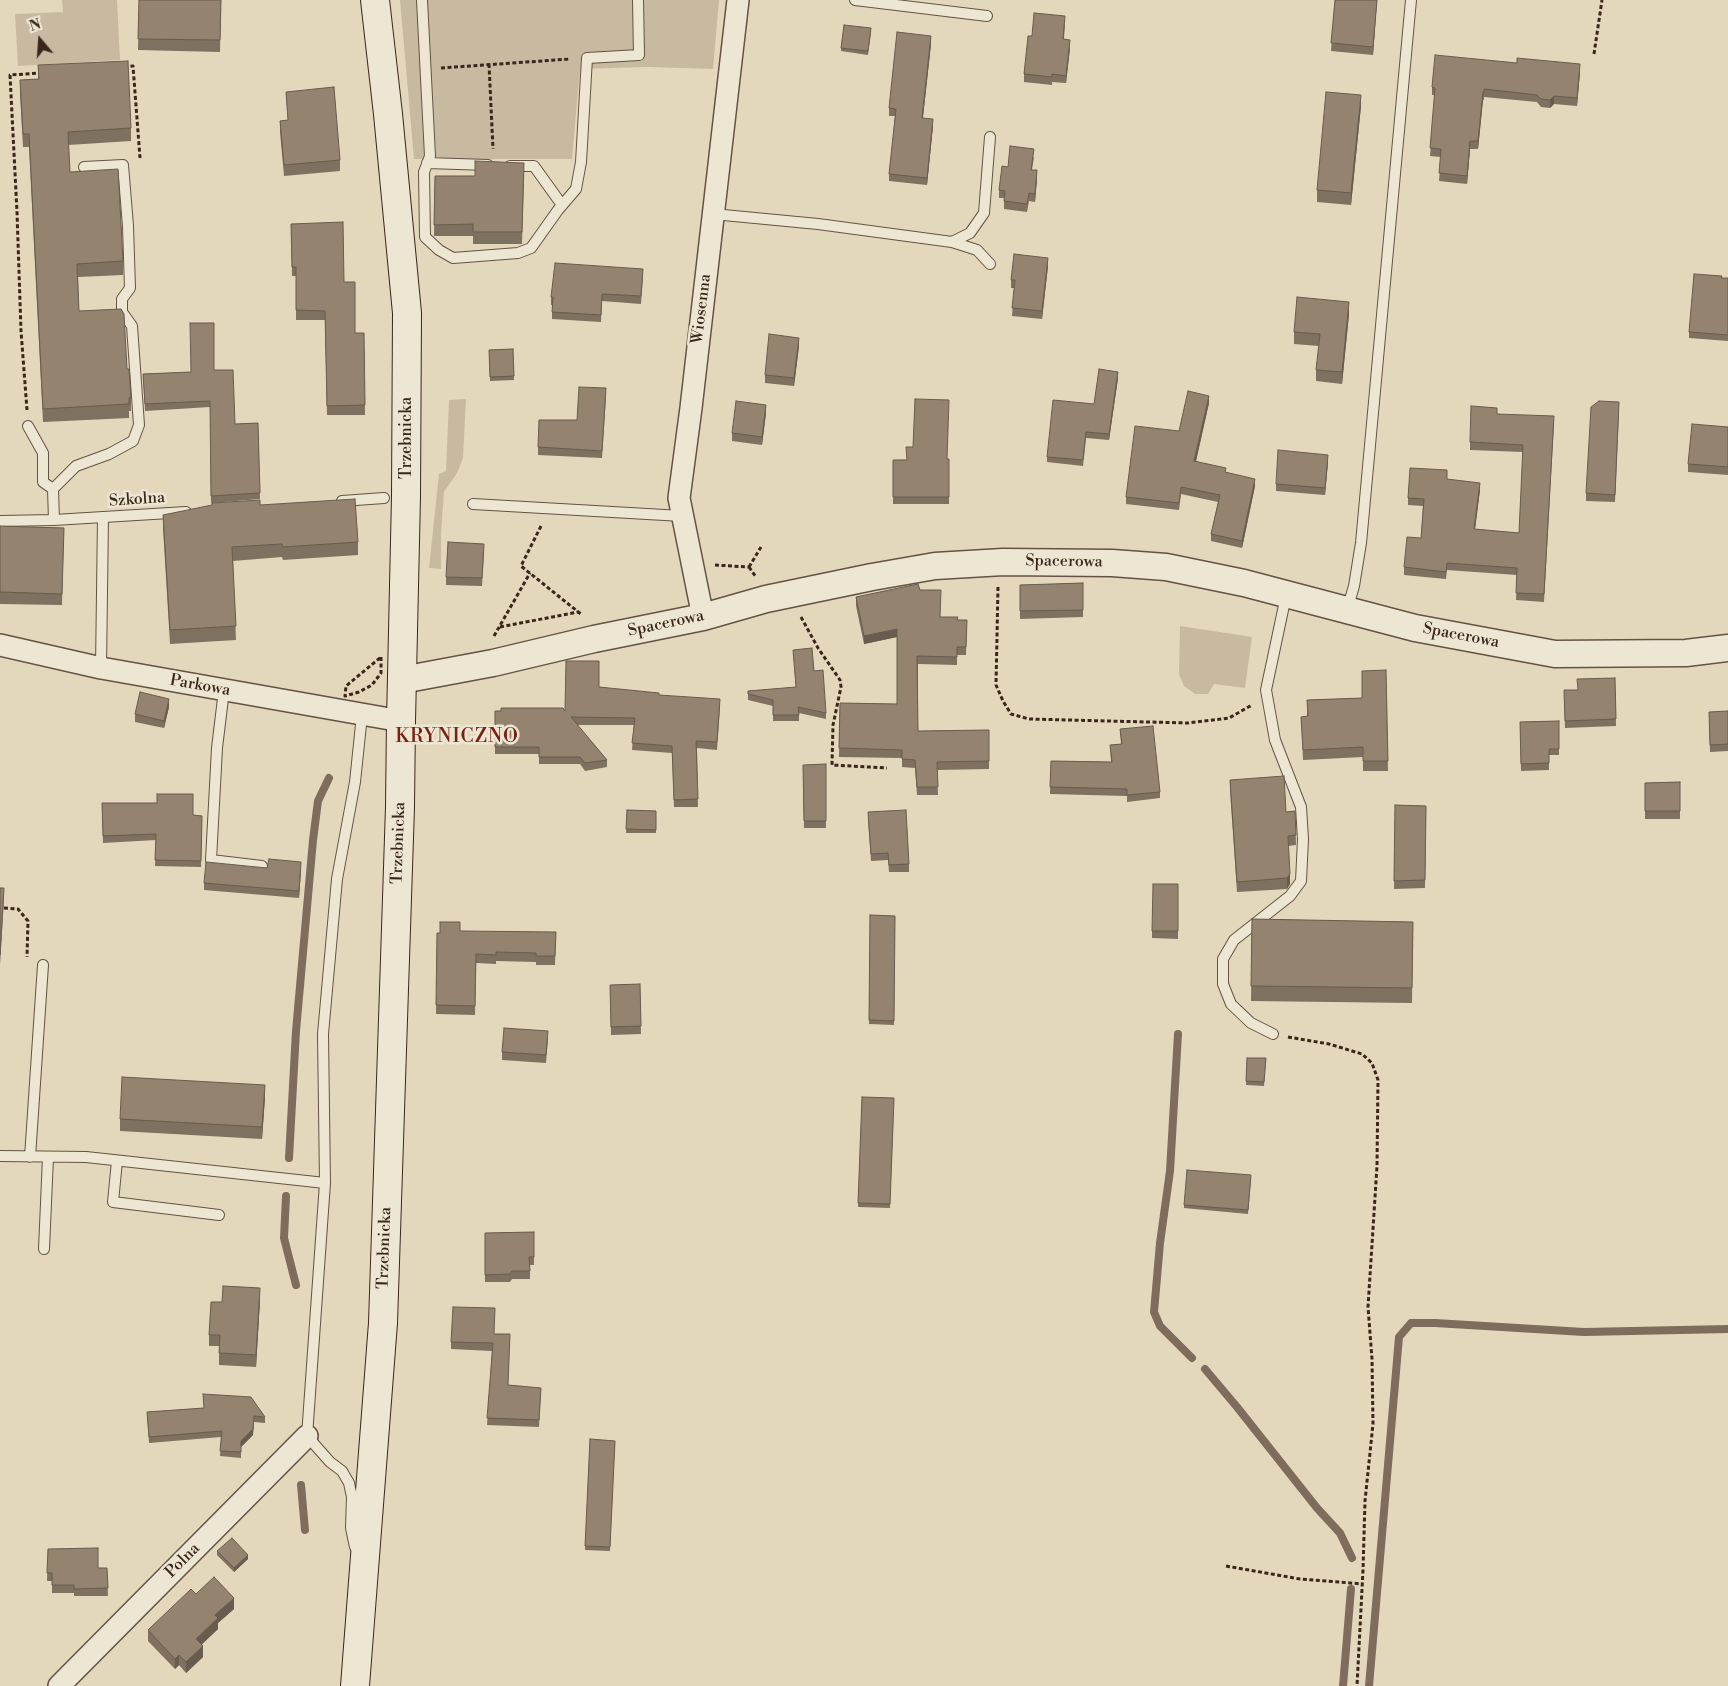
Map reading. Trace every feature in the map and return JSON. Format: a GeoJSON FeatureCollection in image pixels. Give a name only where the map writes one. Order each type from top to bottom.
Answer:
{"type":"FeatureCollection","features":[{"type":"Feature","properties":{"kind":"main road","name":"Trzebnicka"},"geometry":{"type":"LineString","coordinates":[[355,1686],[383,1323],[400,816],[400,721],[406,496],[407,313],[375,0]]}},
{"type":"Feature","properties":{"kind":"street","name":"Wiosenna"},"geometry":{"type":"LineString","coordinates":[[703,617],[679,498],[738,0]]}},
{"type":"Feature","properties":{"kind":"street","name":"Spacerowa"},"geometry":{"type":"LineString","coordinates":[[402,680],[465,669],[594,639],[703,617],[789,594],[935,566],[998,562],[1112,563],[1166,567],[1204,574],[1286,594],[1415,628],[1555,654],[1686,652],[1728,648]]}},
{"type":"Feature","properties":{"kind":"street","name":"Parkowa"},"geometry":{"type":"LineString","coordinates":[[0,645],[101,668],[362,716],[400,721]]}},
{"type":"Feature","properties":{"kind":"street","name":"Polna"},"geometry":{"type":"LineString","coordinates":[[59,1686],[307,1436]]}},
{"type":"Feature","properties":{"kind":"lane"},"geometry":{"type":"LineString","coordinates":[[422,0],[430,156],[424,172],[425,237],[439,250],[453,258],[518,253],[531,248],[576,189],[581,162],[587,58],[639,55],[638,0]]}},
{"type":"Feature","properties":{"kind":"lane"},"geometry":{"type":"LineString","coordinates":[[855,0],[987,16]]}},
{"type":"Feature","properties":{"kind":"lane"},"geometry":{"type":"LineString","coordinates":[[1346,611],[1354,586],[1360,543],[1411,0]]}},
{"type":"Feature","properties":{"kind":"lane"},"geometry":{"type":"LineString","coordinates":[[952,242],[970,233],[984,213],[990,137]]}},
{"type":"Feature","properties":{"kind":"lane"},"geometry":{"type":"LineString","coordinates":[[427,163],[534,166],[562,205]]}},
{"type":"Feature","properties":{"kind":"lane"},"geometry":{"type":"LineString","coordinates":[[54,520],[53,488],[76,466],[110,454],[133,441],[139,425],[132,326],[122,312],[122,299],[130,288],[124,165],[84,168]]}},
{"type":"Feature","properties":{"kind":"lane"},"geometry":{"type":"LineString","coordinates":[[713,214],[818,224],[952,242],[976,250],[990,264]]}},
{"type":"Feature","properties":{"kind":"lane"},"geometry":{"type":"LineString","coordinates":[[28,426],[43,453],[43,482],[53,488]]}},
{"type":"Feature","properties":{"kind":"lane"},"geometry":{"type":"LineString","coordinates":[[328,502],[384,498]]}},
{"type":"Feature","properties":{"kind":"lane"},"geometry":{"type":"LineString","coordinates":[[473,504],[682,516]]}},
{"type":"Feature","properties":{"kind":"lane","name":"Szkolna"},"geometry":{"type":"LineString","coordinates":[[101,668],[103,517],[201,511]]}},
{"type":"Feature","properties":{"kind":"lane"},"geometry":{"type":"LineString","coordinates":[[0,521],[103,517]]}},
{"type":"Feature","properties":{"kind":"lane"},"geometry":{"type":"LineString","coordinates":[[1273,1034],[1251,1023],[1231,1004],[1223,984],[1223,960],[1234,940],[1290,896],[1301,881],[1303,839],[1301,807],[1275,740],[1266,690],[1286,594]]}},
{"type":"Feature","properties":{"kind":"lane"},"geometry":{"type":"LineString","coordinates":[[224,690],[217,748],[211,860],[262,866]]}},
{"type":"Feature","properties":{"kind":"lane"},"geometry":{"type":"LineString","coordinates":[[362,716],[355,782],[337,879],[323,1034],[325,1183],[307,1436],[330,1462],[342,1471],[349,1483],[352,1497],[351,1528],[363,1577]]}},
{"type":"Feature","properties":{"kind":"lane"},"geometry":{"type":"LineString","coordinates":[[30,1157],[43,965]]}},
{"type":"Feature","properties":{"kind":"lane"},"geometry":{"type":"LineString","coordinates":[[0,1156],[86,1158],[325,1183]]}},
{"type":"Feature","properties":{"kind":"lane"},"geometry":{"type":"LineString","coordinates":[[44,1248],[48,1157]]}},
{"type":"Feature","properties":{"kind":"lane"},"geometry":{"type":"LineString","coordinates":[[117,1161],[113,1202],[219,1215]]}},
{"type":"Feature","properties":{"kind":"path"},"geometry":{"type":"LineString","coordinates":[[1594,54],[1602,0]]}},
{"type":"Feature","properties":{"kind":"path"},"geometry":{"type":"LineString","coordinates":[[426,69],[587,58]]}},
{"type":"Feature","properties":{"kind":"path"},"geometry":{"type":"LineString","coordinates":[[489,64],[499,165]]}},
{"type":"Feature","properties":{"kind":"path"},"geometry":{"type":"LineString","coordinates":[[124,67],[133,66],[140,165],[124,165]]}},
{"type":"Feature","properties":{"kind":"path"},"geometry":{"type":"LineString","coordinates":[[28,426],[21,331],[10,75],[48,72]]}},
{"type":"Feature","properties":{"kind":"path"},"geometry":{"type":"LineString","coordinates":[[542,525],[521,566],[584,616]]}},
{"type":"Feature","properties":{"kind":"path"},"geometry":{"type":"LineString","coordinates":[[706,565],[749,567],[761,548]]}},
{"type":"Feature","properties":{"kind":"path"},"geometry":{"type":"LineString","coordinates":[[998,562],[996,685],[1011,714],[1029,719],[1188,723],[1229,718],[1250,707],[1266,690]]}},
{"type":"Feature","properties":{"kind":"path"},"geometry":{"type":"LineString","coordinates":[[492,641],[530,573]]}},
{"type":"Feature","properties":{"kind":"path"},"geometry":{"type":"LineString","coordinates":[[789,594],[818,648],[840,680],[841,687],[833,725],[832,765],[888,768]]}},
{"type":"Feature","properties":{"kind":"path"},"geometry":{"type":"LineString","coordinates":[[500,627],[578,612]]}},
{"type":"Feature","properties":{"kind":"path"},"geometry":{"type":"LineString","coordinates":[[381,657],[381,673],[372,685],[359,692],[345,696],[346,686],[381,657]]}},
{"type":"Feature","properties":{"kind":"path"},"geometry":{"type":"LineString","coordinates":[[4,908],[18,909],[28,921],[27,957]]}},
{"type":"Feature","properties":{"kind":"path"},"geometry":{"type":"LineString","coordinates":[[1273,1034],[1329,1044],[1362,1054],[1372,1063],[1378,1080],[1377,1166],[1368,1307],[1372,1359],[1373,1424],[1366,1501],[1357,1686]]}},
{"type":"Feature","properties":{"kind":"path"},"geometry":{"type":"LineString","coordinates":[[1226,1566],[1300,1579],[1363,1584]]}},
{"type":"Feature","properties":{"kind":"shaded area"},"geometry":{"type":"Polygon","coordinates":[[[62,0],[117,0],[120,60],[18,66],[15,14],[63,12],[62,0]]]}},
{"type":"Feature","properties":{"kind":"shaded area"},"geometry":{"type":"Polygon","coordinates":[[[400,0],[719,0],[713,69],[648,67],[580,69],[572,159],[414,159],[400,0]]]}},
{"type":"Feature","properties":{"kind":"shaded area"},"geometry":{"type":"Polygon","coordinates":[[[466,399],[463,458],[457,473],[444,492],[441,569],[429,568],[439,474],[446,471],[449,400],[466,399]]]}},
{"type":"Feature","properties":{"kind":"shaded area"},"geometry":{"type":"Polygon","coordinates":[[[1180,626],[1252,637],[1245,688],[1214,684],[1208,694],[1195,694],[1184,686],[1179,674],[1180,626]]]}},
{"type":"Feature","properties":{"kind":"building"},"geometry":{"type":"Polygon","coordinates":[[[139,0],[221,0],[220,40],[138,39],[139,0]]]}},
{"type":"Feature","properties":{"kind":"building"},"geometry":{"type":"Polygon","coordinates":[[[1335,0],[1377,0],[1373,47],[1331,43],[1335,0]]]}},
{"type":"Feature","properties":{"kind":"building"},"geometry":{"type":"Polygon","coordinates":[[[1034,13],[1065,16],[1063,39],[1070,40],[1066,76],[1052,74],[1052,77],[1024,74],[1028,36],[1032,36],[1034,13]]]}},
{"type":"Feature","properties":{"kind":"building"},"geometry":{"type":"Polygon","coordinates":[[[844,25],[871,28],[868,51],[841,48],[844,25]]]}},
{"type":"Feature","properties":{"kind":"building"},"geometry":{"type":"Polygon","coordinates":[[[897,32],[931,36],[922,118],[933,119],[927,178],[889,174],[896,109],[889,108],[897,32]]]}},
{"type":"Feature","properties":{"kind":"building"},"geometry":{"type":"Polygon","coordinates":[[[1435,55],[1517,63],[1517,58],[1580,64],[1577,98],[1554,96],[1550,100],[1541,99],[1537,95],[1484,89],[1478,141],[1470,141],[1467,176],[1439,173],[1441,149],[1430,148],[1435,88],[1432,87],[1435,55]]]}},
{"type":"Feature","properties":{"kind":"building"},"geometry":{"type":"Polygon","coordinates":[[[128,61],[131,128],[68,132],[70,172],[118,169],[123,261],[77,264],[79,311],[121,309],[124,314],[127,369],[129,369],[131,398],[129,398],[129,404],[43,409],[29,134],[23,134],[20,80],[39,79],[38,65],[128,61]]]}},
{"type":"Feature","properties":{"kind":"building"},"geometry":{"type":"Polygon","coordinates":[[[334,87],[340,160],[284,165],[280,121],[288,120],[286,92],[334,87]]]}},
{"type":"Feature","properties":{"kind":"building"},"geometry":{"type":"Polygon","coordinates":[[[1326,92],[1361,95],[1351,193],[1317,190],[1326,92]]]}},
{"type":"Feature","properties":{"kind":"building"},"geometry":{"type":"Polygon","coordinates":[[[1010,146],[1034,149],[1031,170],[1037,170],[1035,194],[1029,193],[1027,204],[1004,201],[1005,191],[999,190],[1002,166],[1008,167],[1010,146]]]}},
{"type":"Feature","properties":{"kind":"building"},"geometry":{"type":"Polygon","coordinates":[[[475,161],[524,163],[522,232],[473,232],[473,224],[434,225],[435,176],[475,176],[475,161]]]}},
{"type":"Feature","properties":{"kind":"building"},"geometry":{"type":"Polygon","coordinates":[[[343,222],[344,282],[355,282],[355,333],[364,333],[365,405],[327,406],[325,311],[296,310],[296,267],[292,267],[291,224],[343,222]]]}},
{"type":"Feature","properties":{"kind":"building"},"geometry":{"type":"Polygon","coordinates":[[[1014,254],[1048,258],[1042,311],[1012,308],[1015,280],[1011,280],[1014,254]]]}},
{"type":"Feature","properties":{"kind":"building"},"geometry":{"type":"Polygon","coordinates":[[[555,263],[643,269],[641,296],[602,294],[601,315],[552,312],[553,297],[551,297],[555,263]]]}},
{"type":"Feature","properties":{"kind":"building"},"geometry":{"type":"Polygon","coordinates":[[[1694,274],[1728,278],[1728,335],[1689,332],[1694,274]]]}},
{"type":"Feature","properties":{"kind":"building"},"geometry":{"type":"Polygon","coordinates":[[[1297,297],[1349,302],[1342,372],[1316,370],[1320,334],[1294,332],[1297,297]]]}},
{"type":"Feature","properties":{"kind":"building"},"geometry":{"type":"Polygon","coordinates":[[[190,323],[214,323],[214,370],[233,370],[235,424],[258,423],[260,493],[211,496],[210,401],[145,404],[143,374],[191,372],[190,323]]]}},
{"type":"Feature","properties":{"kind":"building"},"geometry":{"type":"Polygon","coordinates":[[[769,334],[799,338],[794,378],[765,375],[769,334]]]}},
{"type":"Feature","properties":{"kind":"building"},"geometry":{"type":"Polygon","coordinates":[[[513,349],[514,376],[490,377],[489,350],[513,349]]]}},
{"type":"Feature","properties":{"kind":"building"},"geometry":{"type":"Polygon","coordinates":[[[1099,369],[1118,372],[1109,434],[1086,432],[1083,460],[1047,457],[1053,400],[1094,404],[1099,369]]]}},
{"type":"Feature","properties":{"kind":"building"},"geometry":{"type":"Polygon","coordinates":[[[579,387],[606,388],[602,451],[538,447],[539,420],[577,420],[579,387]]]}},
{"type":"Feature","properties":{"kind":"building"},"geometry":{"type":"Polygon","coordinates":[[[1188,391],[1209,396],[1194,461],[1226,468],[1225,472],[1255,479],[1242,541],[1211,534],[1220,495],[1181,487],[1179,503],[1126,497],[1135,426],[1179,431],[1188,391]]]}},
{"type":"Feature","properties":{"kind":"building"},"geometry":{"type":"Polygon","coordinates":[[[915,399],[949,400],[947,459],[949,459],[949,497],[893,497],[893,460],[907,460],[906,447],[913,447],[915,399]]]}},
{"type":"Feature","properties":{"kind":"building"},"geometry":{"type":"Polygon","coordinates":[[[736,401],[766,405],[762,437],[732,433],[736,401]]]}},
{"type":"Feature","properties":{"kind":"building"},"geometry":{"type":"Polygon","coordinates":[[[1599,401],[1619,402],[1615,495],[1586,493],[1591,407],[1599,401]]]}},
{"type":"Feature","properties":{"kind":"building"},"geometry":{"type":"Polygon","coordinates":[[[1471,406],[1497,408],[1497,414],[1554,416],[1544,594],[1516,593],[1517,568],[1447,563],[1446,572],[1404,567],[1407,537],[1421,538],[1424,499],[1408,498],[1410,468],[1447,470],[1447,479],[1480,483],[1474,529],[1519,533],[1523,445],[1470,442],[1471,406]]]}},
{"type":"Feature","properties":{"kind":"building"},"geometry":{"type":"Polygon","coordinates":[[[1692,424],[1728,427],[1728,467],[1688,464],[1692,424]]]}},
{"type":"Feature","properties":{"kind":"building"},"geometry":{"type":"Polygon","coordinates":[[[1278,450],[1328,455],[1325,488],[1276,484],[1278,450]]]}},
{"type":"Feature","properties":{"kind":"building"},"geometry":{"type":"Polygon","coordinates":[[[355,499],[358,542],[283,547],[282,544],[232,547],[236,626],[170,630],[163,515],[212,505],[212,503],[260,500],[260,505],[355,499]]]}},
{"type":"Feature","properties":{"kind":"building"},"geometry":{"type":"Polygon","coordinates":[[[0,526],[64,528],[62,594],[0,592],[0,526]]]}},
{"type":"Feature","properties":{"kind":"building"},"geometry":{"type":"Polygon","coordinates":[[[448,542],[484,544],[482,578],[446,577],[448,542]]]}},
{"type":"Feature","properties":{"kind":"building"},"geometry":{"type":"Polygon","coordinates":[[[1083,583],[1083,610],[1020,611],[1020,585],[1083,583]]]}},
{"type":"Feature","properties":{"kind":"building"},"geometry":{"type":"Polygon","coordinates":[[[918,584],[920,590],[941,590],[940,617],[958,617],[957,620],[967,620],[966,647],[957,647],[957,657],[917,656],[918,731],[989,730],[989,761],[937,762],[938,787],[917,787],[915,760],[902,759],[902,750],[839,748],[840,703],[897,704],[897,629],[864,636],[856,597],[918,584]]]}},
{"type":"Feature","properties":{"kind":"building"},"geometry":{"type":"Polygon","coordinates":[[[812,648],[814,671],[823,670],[826,713],[798,707],[799,715],[773,715],[773,700],[748,694],[748,691],[796,687],[793,650],[812,648]]]}},
{"type":"Feature","properties":{"kind":"building"},"geometry":{"type":"Polygon","coordinates":[[[566,661],[599,661],[599,687],[659,693],[659,695],[720,699],[717,742],[696,741],[698,799],[674,800],[672,746],[632,743],[635,718],[571,717],[607,760],[585,763],[580,757],[539,757],[539,747],[495,747],[495,711],[501,711],[501,708],[563,708],[565,711],[566,661]]]}},
{"type":"Feature","properties":{"kind":"building"},"geometry":{"type":"Polygon","coordinates":[[[1386,670],[1388,761],[1363,761],[1363,747],[1303,750],[1301,717],[1308,716],[1307,700],[1362,698],[1362,671],[1386,670]]]}},
{"type":"Feature","properties":{"kind":"building"},"geometry":{"type":"Polygon","coordinates":[[[1615,678],[1616,719],[1565,721],[1564,690],[1578,690],[1577,679],[1615,678]]]}},
{"type":"Feature","properties":{"kind":"building"},"geometry":{"type":"Polygon","coordinates":[[[140,692],[169,699],[164,721],[135,714],[140,692]]]}},
{"type":"Feature","properties":{"kind":"building"},"geometry":{"type":"Polygon","coordinates":[[[1728,711],[1728,744],[1710,745],[1709,712],[1728,711]]]}},
{"type":"Feature","properties":{"kind":"building"},"geometry":{"type":"Polygon","coordinates":[[[1559,721],[1559,749],[1549,749],[1549,763],[1521,764],[1520,722],[1559,721]]]}},
{"type":"Feature","properties":{"kind":"building"},"geometry":{"type":"Polygon","coordinates":[[[1153,726],[1160,792],[1127,795],[1127,789],[1050,787],[1051,761],[1112,762],[1110,745],[1122,744],[1120,729],[1153,726]]]}},
{"type":"Feature","properties":{"kind":"building"},"geometry":{"type":"Polygon","coordinates":[[[826,764],[826,821],[804,821],[803,765],[826,764]]]}},
{"type":"Feature","properties":{"kind":"building"},"geometry":{"type":"Polygon","coordinates":[[[1284,776],[1286,812],[1295,811],[1296,835],[1288,836],[1290,874],[1287,878],[1237,882],[1230,780],[1284,776]]]}},
{"type":"Feature","properties":{"kind":"building"},"geometry":{"type":"Polygon","coordinates":[[[1680,782],[1680,811],[1645,811],[1645,783],[1680,782]]]}},
{"type":"Feature","properties":{"kind":"building"},"geometry":{"type":"Polygon","coordinates":[[[157,794],[193,794],[193,815],[202,816],[201,861],[155,860],[156,834],[103,836],[102,803],[157,803],[157,794]]]}},
{"type":"Feature","properties":{"kind":"building"},"geometry":{"type":"Polygon","coordinates":[[[1395,805],[1426,806],[1425,880],[1394,881],[1395,805]]]}},
{"type":"Feature","properties":{"kind":"building"},"geometry":{"type":"Polygon","coordinates":[[[627,810],[656,811],[656,830],[626,829],[627,810]]]}},
{"type":"Feature","properties":{"kind":"building"},"geometry":{"type":"Polygon","coordinates":[[[906,810],[909,864],[889,865],[888,853],[871,854],[868,812],[906,810]]]}},
{"type":"Feature","properties":{"kind":"building"},"geometry":{"type":"Polygon","coordinates":[[[269,859],[301,862],[299,891],[204,883],[206,862],[267,868],[269,859]]]}},
{"type":"Feature","properties":{"kind":"building"},"geometry":{"type":"Polygon","coordinates":[[[1153,884],[1178,884],[1178,931],[1152,931],[1153,884]]]}},
{"type":"Feature","properties":{"kind":"building"},"geometry":{"type":"Polygon","coordinates":[[[0,888],[4,888],[0,955],[0,888]]]}},
{"type":"Feature","properties":{"kind":"building"},"geometry":{"type":"Polygon","coordinates":[[[870,915],[895,916],[894,1021],[869,1020],[870,915]]]}},
{"type":"Feature","properties":{"kind":"building"},"geometry":{"type":"Polygon","coordinates":[[[1252,919],[1413,922],[1412,988],[1251,986],[1252,919]]]}},
{"type":"Feature","properties":{"kind":"building"},"geometry":{"type":"Polygon","coordinates":[[[440,922],[460,922],[460,931],[556,932],[555,956],[536,956],[536,953],[496,952],[496,955],[476,954],[475,1006],[436,1005],[437,933],[440,933],[440,922]]]}},
{"type":"Feature","properties":{"kind":"building"},"geometry":{"type":"Polygon","coordinates":[[[640,984],[641,1026],[611,1027],[610,985],[640,984]]]}},
{"type":"Feature","properties":{"kind":"building"},"geometry":{"type":"Polygon","coordinates":[[[504,1028],[548,1031],[546,1055],[502,1052],[504,1028]]]}},
{"type":"Feature","properties":{"kind":"building"},"geometry":{"type":"Polygon","coordinates":[[[1247,1058],[1266,1058],[1264,1082],[1246,1081],[1247,1058]]]}},
{"type":"Feature","properties":{"kind":"building"},"geometry":{"type":"Polygon","coordinates":[[[122,1077],[265,1085],[262,1127],[120,1119],[122,1077]]]}},
{"type":"Feature","properties":{"kind":"building"},"geometry":{"type":"Polygon","coordinates":[[[862,1097],[894,1098],[890,1204],[858,1203],[862,1097]]]}},
{"type":"Feature","properties":{"kind":"building"},"geometry":{"type":"Polygon","coordinates":[[[1187,1170],[1251,1175],[1248,1210],[1184,1205],[1187,1170]]]}},
{"type":"Feature","properties":{"kind":"building"},"geometry":{"type":"Polygon","coordinates":[[[534,1232],[534,1257],[529,1257],[530,1271],[512,1271],[510,1274],[485,1275],[485,1233],[534,1232]]]}},
{"type":"Feature","properties":{"kind":"building"},"geometry":{"type":"Polygon","coordinates":[[[223,1286],[260,1288],[256,1355],[219,1353],[220,1335],[209,1335],[211,1302],[222,1302],[223,1286]]]}},
{"type":"Feature","properties":{"kind":"building"},"geometry":{"type":"Polygon","coordinates":[[[453,1307],[495,1308],[494,1334],[510,1334],[508,1385],[541,1388],[539,1420],[487,1418],[493,1343],[451,1342],[453,1307]]]}},
{"type":"Feature","properties":{"kind":"building"},"geometry":{"type":"Polygon","coordinates":[[[203,1394],[251,1397],[265,1417],[254,1416],[253,1429],[241,1441],[241,1452],[220,1451],[222,1431],[149,1437],[147,1412],[204,1408],[203,1394]]]}},
{"type":"Feature","properties":{"kind":"building"},"geometry":{"type":"Polygon","coordinates":[[[590,1439],[615,1441],[610,1547],[585,1546],[590,1439]]]}},
{"type":"Feature","properties":{"kind":"building"},"geometry":{"type":"Polygon","coordinates":[[[232,1538],[248,1555],[234,1568],[217,1551],[232,1538]]]}},
{"type":"Feature","properties":{"kind":"building"},"geometry":{"type":"Polygon","coordinates":[[[98,1548],[98,1568],[107,1568],[108,1588],[74,1589],[74,1585],[52,1585],[52,1573],[47,1573],[48,1549],[98,1548]]]}},
{"type":"Feature","properties":{"kind":"building"},"geometry":{"type":"Polygon","coordinates":[[[214,1577],[234,1598],[215,1615],[218,1618],[196,1639],[203,1646],[186,1662],[179,1655],[175,1659],[148,1630],[191,1589],[196,1594],[214,1577]]]}},
{"type":"Feature","properties":{"kind":"waterway"},"geometry":{"type":"LineString","coordinates":[[289,1158],[296,1031],[313,840],[318,801],[329,778]]}},
{"type":"Feature","properties":{"kind":"waterway"},"geometry":{"type":"LineString","coordinates":[[1178,1034],[1170,1171],[1160,1243],[1154,1312],[1160,1326],[1192,1358]]}},
{"type":"Feature","properties":{"kind":"waterway"},"geometry":{"type":"LineString","coordinates":[[286,1196],[284,1238],[296,1285]]}},
{"type":"Feature","properties":{"kind":"waterway"},"geometry":{"type":"LineString","coordinates":[[1369,1686],[1399,1337],[1411,1323],[1584,1332],[1728,1329]]}},
{"type":"Feature","properties":{"kind":"waterway"},"geometry":{"type":"LineString","coordinates":[[1205,1369],[1317,1508],[1340,1533],[1352,1558]]}},
{"type":"Feature","properties":{"kind":"waterway"},"geometry":{"type":"LineString","coordinates":[[301,1485],[305,1530]]}},
{"type":"Feature","properties":{"kind":"waterway"},"geometry":{"type":"LineString","coordinates":[[1343,1686],[1351,1589]]}},
{"type":"Feature","properties":{"kind":"district","name":"KRYNICZNO"},"geometry":{"type":"Point","coordinates":[457,737]}}]}
